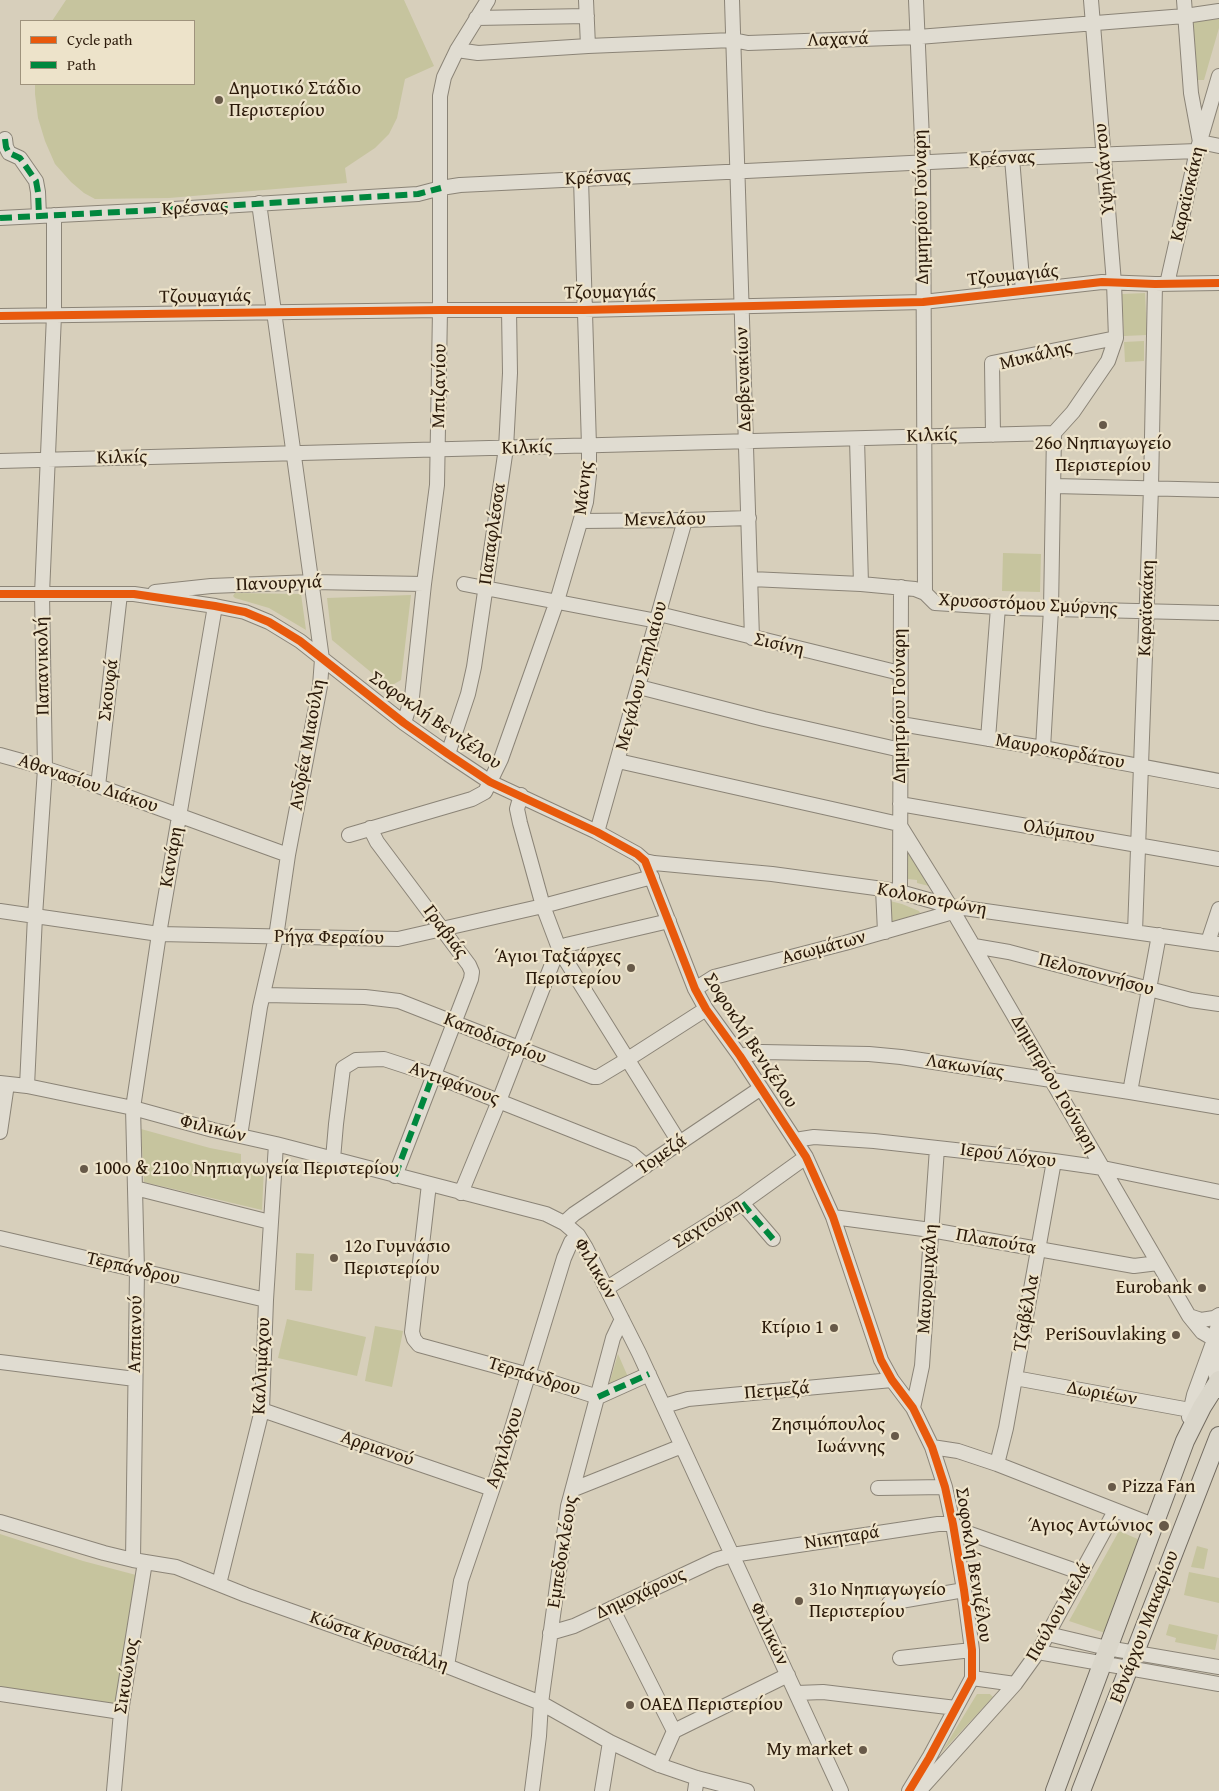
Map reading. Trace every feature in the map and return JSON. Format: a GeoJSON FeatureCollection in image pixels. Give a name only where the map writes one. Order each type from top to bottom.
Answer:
{"type":"FeatureCollection","features":[{"type":"Feature","properties":{"kind":"main road","name":"Εθνάρχου Μακαρίου"},"geometry":{"type":"LineString","coordinates":[[1055,1791],[1185,1441],[1202,1407],[1218,1385]]}},
{"type":"Feature","properties":{"kind":"main road","name":"Εθνάρχου Μακαρίου"},"geometry":{"type":"LineString","coordinates":[[1081,1791],[1219,1436]]}},
{"type":"Feature","properties":{"kind":"street","name":"Μπιζανίου"},"geometry":{"type":"LineString","coordinates":[[404,723],[412,697],[437,485],[439,450],[440,96],[444,77],[457,50],[488,0]]}},
{"type":"Feature","properties":{"kind":"street"},"geometry":{"type":"LineString","coordinates":[[586,0],[588,46]]}},
{"type":"Feature","properties":{"kind":"street","name":"Δερβενακίων"},"geometry":{"type":"LineString","coordinates":[[732,0],[752,579],[752,638]]}},
{"type":"Feature","properties":{"kind":"street","name":"Δημητρίου Γούναρη"},"geometry":{"type":"LineString","coordinates":[[916,0],[923,163],[925,594]]}},
{"type":"Feature","properties":{"kind":"street","name":"Υψηλάντου"},"geometry":{"type":"LineString","coordinates":[[1091,0],[1114,283],[1116,338]]}},
{"type":"Feature","properties":{"kind":"street"},"geometry":{"type":"LineString","coordinates":[[1184,0],[1191,93],[1198,146]]}},
{"type":"Feature","properties":{"kind":"street","name":"Λαχανά"},"geometry":{"type":"LineString","coordinates":[[457,50],[478,53],[733,40],[748,43],[918,37],[1185,16],[1219,11]]}},
{"type":"Feature","properties":{"kind":"street"},"geometry":{"type":"LineString","coordinates":[[476,18],[587,16]]}},
{"type":"Feature","properties":{"kind":"street","name":"Καραϊσκάκη"},"geometry":{"type":"LineString","coordinates":[[1135,932],[1151,488],[1161,284],[1219,76]]}},
{"type":"Feature","properties":{"kind":"street"},"geometry":{"type":"LineString","coordinates":[[6,139],[6,146],[9,152],[20,158],[36,181],[39,216]]}},
{"type":"Feature","properties":{"kind":"street","name":"Κρέσνας"},"geometry":{"type":"LineString","coordinates":[[0,218],[418,194],[460,185],[1104,154],[1219,146]]}},
{"type":"Feature","properties":{"kind":"street"},"geometry":{"type":"LineString","coordinates":[[1012,158],[1023,290]]}},
{"type":"Feature","properties":{"kind":"street","name":"Μάνης"},"geometry":{"type":"LineString","coordinates":[[490,782],[501,759],[557,601],[586,502],[589,446],[581,179]]}},
{"type":"Feature","properties":{"kind":"street","name":"Ανδρέα Μιαούλη"},"geometry":{"type":"LineString","coordinates":[[240,1136],[260,1007],[276,937],[288,855],[320,686],[322,660],[259,203]]}},
{"type":"Feature","properties":{"kind":"street","name":"Παπανικολή"},"geometry":{"type":"LineString","coordinates":[[27,1086],[35,916],[45,768],[42,594],[54,316],[54,216]]}},
{"type":"Feature","properties":{"kind":"street","name":"Τζουμαγιάς"},"geometry":{"type":"LineString","coordinates":[[0,316],[742,307],[924,302],[1102,282],[1219,284]]}},
{"type":"Feature","properties":{"kind":"street","name":"Παπαφλέσσα"},"geometry":{"type":"LineString","coordinates":[[448,754],[468,694],[506,448],[510,373],[510,310]]}},
{"type":"Feature","properties":{"kind":"street"},"geometry":{"type":"LineString","coordinates":[[1043,748],[1050,609],[1054,433],[1073,412],[1108,361],[1116,338]]}},
{"type":"Feature","properties":{"kind":"street","name":"Μυκάλης"},"geometry":{"type":"LineString","coordinates":[[993,435],[992,363],[1116,338]]}},
{"type":"Feature","properties":{"kind":"street","name":"Κιλκίς"},"geometry":{"type":"LineString","coordinates":[[0,460],[1054,433]]}},
{"type":"Feature","properties":{"kind":"street"},"geometry":{"type":"LineString","coordinates":[[856,438],[861,584]]}},
{"type":"Feature","properties":{"kind":"street"},"geometry":{"type":"LineString","coordinates":[[1054,486],[1219,490]]}},
{"type":"Feature","properties":{"kind":"street","name":"Μενελάου"},"geometry":{"type":"LineString","coordinates":[[581,521],[749,518]]}},
{"type":"Feature","properties":{"kind":"street","name":"Μεγάλου Σπηλαίου"},"geometry":{"type":"LineString","coordinates":[[597,832],[685,520]]}},
{"type":"Feature","properties":{"kind":"street","name":"Χρυσοστόμου Σμύρνης"},"geometry":{"type":"LineString","coordinates":[[752,579],[901,587],[915,589],[925,594],[935,603],[998,607],[1219,614]]}},
{"type":"Feature","properties":{"kind":"street","name":"Πανουργιά"},"geometry":{"type":"LineString","coordinates":[[127,594],[211,586],[312,582],[424,584]]}},
{"type":"Feature","properties":{"kind":"street"},"geometry":{"type":"LineString","coordinates":[[464,584],[658,618]]}},
{"type":"Feature","properties":{"kind":"street","name":"Δημητρίου Γούναρη"},"geometry":{"type":"LineString","coordinates":[[900,892],[901,587]]}},
{"type":"Feature","properties":{"kind":"street","name":"Σοφοκλή Βενιζέλου"},"geometry":{"type":"LineString","coordinates":[[0,594],[127,594],[245,612],[269,622],[300,641],[404,723],[490,782],[597,832],[637,854],[645,861],[695,989],[706,1009],[740,1056],[806,1156],[833,1217],[881,1360],[892,1380],[914,1408],[932,1447],[945,1487],[964,1590],[972,1650],[972,1678],[909,1791]]}},
{"type":"Feature","properties":{"kind":"street","name":"Σκουφά"},"geometry":{"type":"LineString","coordinates":[[98,786],[127,594]]}},
{"type":"Feature","properties":{"kind":"street","name":"Κανάρη"},"geometry":{"type":"LineString","coordinates":[[132,1108],[159,934],[215,606]]}},
{"type":"Feature","properties":{"kind":"street"},"geometry":{"type":"LineString","coordinates":[[988,739],[998,607]]}},
{"type":"Feature","properties":{"kind":"street","name":"Σισίνη"},"geometry":{"type":"LineString","coordinates":[[658,618],[900,673]]}},
{"type":"Feature","properties":{"kind":"street"},"geometry":{"type":"LineString","coordinates":[[639,687],[764,719],[901,750]]}},
{"type":"Feature","properties":{"kind":"street","name":"Μαυροκορδάτου"},"geometry":{"type":"LineString","coordinates":[[901,724],[1219,781]]}},
{"type":"Feature","properties":{"kind":"street","name":"Αθανασίου Διάκου"},"geometry":{"type":"LineString","coordinates":[[0,755],[98,786],[288,855]]}},
{"type":"Feature","properties":{"kind":"street"},"geometry":{"type":"LineString","coordinates":[[618,761],[899,824]]}},
{"type":"Feature","properties":{"kind":"street"},"geometry":{"type":"LineString","coordinates":[[349,835],[472,799],[485,792],[490,782]]}},
{"type":"Feature","properties":{"kind":"street"},"geometry":{"type":"LineString","coordinates":[[521,795],[518,809],[520,823],[543,906],[560,952],[679,1142]]}},
{"type":"Feature","properties":{"kind":"street","name":"Ολύμπου"},"geometry":{"type":"LineString","coordinates":[[900,804],[1219,859]]}},
{"type":"Feature","properties":{"kind":"street","name":"Δημητρίου Γούναρη"},"geometry":{"type":"LineString","coordinates":[[899,824],[974,946],[1190,1316],[1202,1332],[1216,1341]]}},
{"type":"Feature","properties":{"kind":"street","name":"Γραβιάς"},"geometry":{"type":"LineString","coordinates":[[370,828],[377,842],[469,965],[472,972],[471,979],[395,1176]]}},
{"type":"Feature","properties":{"kind":"street","name":"Κολοκοτρώνη"},"geometry":{"type":"LineString","coordinates":[[645,861],[772,874],[883,889],[950,906],[1213,943]]}},
{"type":"Feature","properties":{"kind":"street","name":"Ρήγα Φεραίου"},"geometry":{"type":"LineString","coordinates":[[0,911],[159,934],[398,939],[543,906],[652,877]]}},
{"type":"Feature","properties":{"kind":"street"},"geometry":{"type":"LineString","coordinates":[[883,889],[885,932]]}},
{"type":"Feature","properties":{"kind":"street","name":"Ασωμάτων"},"geometry":{"type":"LineString","coordinates":[[695,989],[714,977],[946,914],[950,906]]}},
{"type":"Feature","properties":{"kind":"street"},"geometry":{"type":"LineString","coordinates":[[1213,943],[1219,909]]}},
{"type":"Feature","properties":{"kind":"street"},"geometry":{"type":"LineString","coordinates":[[461,1192],[554,959],[566,945],[668,921]]}},
{"type":"Feature","properties":{"kind":"street"},"geometry":{"type":"LineString","coordinates":[[1130,1092],[1158,935]]}},
{"type":"Feature","properties":{"kind":"street","name":"Πελοποννήσου"},"geometry":{"type":"LineString","coordinates":[[974,946],[1009,952],[1191,1000],[1219,1004]]}},
{"type":"Feature","properties":{"kind":"street","name":"Καποδιστρίου"},"geometry":{"type":"LineString","coordinates":[[264,995],[365,997],[399,1001],[592,1077],[598,1077],[706,1009]]}},
{"type":"Feature","properties":{"kind":"street","name":"Λακωνίας"},"geometry":{"type":"LineString","coordinates":[[740,1056],[762,1052],[870,1054],[901,1057],[1219,1107]]}},
{"type":"Feature","properties":{"kind":"street","name":"Αντιφάνους"},"geometry":{"type":"LineString","coordinates":[[333,1159],[343,1068],[356,1060],[384,1059],[434,1075],[632,1154],[646,1166]]}},
{"type":"Feature","properties":{"kind":"street"},"geometry":{"type":"LineString","coordinates":[[0,1132],[3,1083]]}},
{"type":"Feature","properties":{"kind":"street","name":"Φιλικών"},"geometry":{"type":"LineString","coordinates":[[3,1083],[27,1086],[132,1108],[546,1214],[564,1223],[578,1235],[594,1262],[649,1374],[841,1791]]}},
{"type":"Feature","properties":{"kind":"street","name":"Τομεζά"},"geometry":{"type":"LineString","coordinates":[[564,1223],[574,1214],[679,1142],[761,1088]]}},
{"type":"Feature","properties":{"kind":"street","name":"Αππιανού"},"geometry":{"type":"LineString","coordinates":[[132,1108],[135,1188],[135,1379],[139,1561]]}},
{"type":"Feature","properties":{"kind":"street","name":"Ιερού Λόχου"},"geometry":{"type":"LineString","coordinates":[[795,1140],[814,1137],[1054,1161],[1103,1168],[1219,1192]]}},
{"type":"Feature","properties":{"kind":"street","name":"Καλλιμάχου"},"geometry":{"type":"LineString","coordinates":[[219,1584],[262,1410],[270,1222],[276,1144]]}},
{"type":"Feature","properties":{"kind":"street","name":"Μαυρομιχάλη"},"geometry":{"type":"LineString","coordinates":[[914,1408],[922,1366],[937,1148]]}},
{"type":"Feature","properties":{"kind":"street","name":"Σαχτούρη"},"geometry":{"type":"LineString","coordinates":[[607,1288],[742,1203],[806,1156]]}},
{"type":"Feature","properties":{"kind":"street","name":"Τζαβέλλα"},"geometry":{"type":"LineString","coordinates":[[997,1464],[1006,1428],[1054,1161]]}},
{"type":"Feature","properties":{"kind":"street","name":"Τερπάνδρου"},"geometry":{"type":"LineString","coordinates":[[428,1184],[412,1332],[414,1339],[419,1345],[529,1375],[598,1397]]}},
{"type":"Feature","properties":{"kind":"street"},"geometry":{"type":"LineString","coordinates":[[135,1188],[270,1222]]}},
{"type":"Feature","properties":{"kind":"street"},"geometry":{"type":"LineString","coordinates":[[742,1203],[773,1239]]}},
{"type":"Feature","properties":{"kind":"street","name":"Πλαπούτα"},"geometry":{"type":"LineString","coordinates":[[833,1217],[931,1230],[1134,1266],[1158,1263]]}},
{"type":"Feature","properties":{"kind":"street","name":"Αρχιλόχου"},"geometry":{"type":"LineString","coordinates":[[447,1666],[461,1581],[529,1375],[564,1258],[571,1242],[578,1235]]}},
{"type":"Feature","properties":{"kind":"street","name":"Τερπάνδρου"},"geometry":{"type":"LineString","coordinates":[[0,1238],[266,1300]]}},
{"type":"Feature","properties":{"kind":"street"},"geometry":{"type":"LineString","coordinates":[[1190,1316],[1201,1320],[1214,1318],[1219,1315]]}},
{"type":"Feature","properties":{"kind":"street","name":"Εμπεδοκλέους"},"geometry":{"type":"LineString","coordinates":[[532,1791],[540,1736],[550,1633],[568,1506],[613,1338],[622,1319]]}},
{"type":"Feature","properties":{"kind":"street"},"geometry":{"type":"LineString","coordinates":[[1218,1385],[1212,1361],[1219,1321]]}},
{"type":"Feature","properties":{"kind":"street"},"geometry":{"type":"LineString","coordinates":[[1185,1441],[1190,1410],[1216,1341]]}},
{"type":"Feature","properties":{"kind":"street"},"geometry":{"type":"LineString","coordinates":[[0,1362],[135,1379]]}},
{"type":"Feature","properties":{"kind":"street"},"geometry":{"type":"LineString","coordinates":[[598,1397],[649,1374]]}},
{"type":"Feature","properties":{"kind":"street","name":"Δωριέων"},"geometry":{"type":"LineString","coordinates":[[1015,1378],[1190,1410]]}},
{"type":"Feature","properties":{"kind":"street","name":"Πετμεζά"},"geometry":{"type":"LineString","coordinates":[[664,1406],[688,1399],[892,1380]]}},
{"type":"Feature","properties":{"kind":"street","name":"Αρριανού"},"geometry":{"type":"LineString","coordinates":[[262,1410],[492,1488]]}},
{"type":"Feature","properties":{"kind":"street"},"geometry":{"type":"LineString","coordinates":[[574,1489],[682,1446]]}},
{"type":"Feature","properties":{"kind":"street"},"geometry":{"type":"LineString","coordinates":[[932,1447],[958,1451],[997,1464],[1154,1525]]}},
{"type":"Feature","properties":{"kind":"street"},"geometry":{"type":"LineString","coordinates":[[878,1488],[945,1487]]}},
{"type":"Feature","properties":{"kind":"street","name":"Παύλου Μελά"},"geometry":{"type":"LineString","coordinates":[[919,1791],[1015,1684],[1038,1652],[1115,1511]]}},
{"type":"Feature","properties":{"kind":"street","name":"Κώστα Κρυστάλλη"},"geometry":{"type":"LineString","coordinates":[[0,1522],[139,1561],[176,1567],[246,1595],[447,1666],[542,1703],[610,1742],[696,1785],[747,1791]]}},
{"type":"Feature","properties":{"kind":"street","name":"Νικηταρά"},"geometry":{"type":"LineString","coordinates":[[732,1555],[938,1524],[953,1524]]}},
{"type":"Feature","properties":{"kind":"street"},"geometry":{"type":"LineString","coordinates":[[953,1524],[965,1532],[1082,1573]]}},
{"type":"Feature","properties":{"kind":"street","name":"Δημοχάρους"},"geometry":{"type":"LineString","coordinates":[[550,1633],[574,1626],[716,1560],[732,1555]]}},
{"type":"Feature","properties":{"kind":"street","name":"Σικυώνος"},"geometry":{"type":"LineString","coordinates":[[114,1791],[121,1712],[139,1561]]}},
{"type":"Feature","properties":{"kind":"street"},"geometry":{"type":"LineString","coordinates":[[889,1603],[964,1590]]}},
{"type":"Feature","properties":{"kind":"street"},"geometry":{"type":"LineString","coordinates":[[612,1608],[674,1731]]}},
{"type":"Feature","properties":{"kind":"street"},"geometry":{"type":"LineString","coordinates":[[1048,1634],[1104,1656]]}},
{"type":"Feature","properties":{"kind":"street"},"geometry":{"type":"LineString","coordinates":[[900,1658],[972,1650]]}},
{"type":"Feature","properties":{"kind":"street"},"geometry":{"type":"LineString","coordinates":[[1038,1652],[1104,1656],[1132,1661],[1219,1684]]}},
{"type":"Feature","properties":{"kind":"street"},"geometry":{"type":"LineString","coordinates":[[1132,1661],[1219,1667]]}},
{"type":"Feature","properties":{"kind":"street"},"geometry":{"type":"LineString","coordinates":[[659,1765],[674,1731],[788,1675]]}},
{"type":"Feature","properties":{"kind":"street"},"geometry":{"type":"LineString","coordinates":[[972,1678],[1015,1684]]}},
{"type":"Feature","properties":{"kind":"street"},"geometry":{"type":"LineString","coordinates":[[797,1693],[823,1692],[956,1708]]}},
{"type":"Feature","properties":{"kind":"street"},"geometry":{"type":"LineString","coordinates":[[0,1694],[121,1712]]}},
{"type":"Feature","properties":{"kind":"street"},"geometry":{"type":"LineString","coordinates":[[602,1791],[610,1742]]}},
{"type":"Feature","properties":{"kind":"shaded area","name":"Δημοτικό Στάδιο Περιστερίου"},"geometry":{"type":"Polygon","coordinates":[[[66,0],[404,0],[434,66],[405,79],[397,118],[389,134],[375,148],[345,168],[347,183],[169,198],[95,199],[71,182],[55,164],[38,118],[35,85],[195,85],[195,20],[53,20],[66,0]]]}},
{"type":"Feature","properties":{"kind":"shaded area"},"geometry":{"type":"Polygon","coordinates":[[[1219,19],[1219,28],[1204,80],[1196,80],[1189,22],[1219,19]]]}},
{"type":"Feature","properties":{"kind":"shaded area"},"geometry":{"type":"Polygon","coordinates":[[[1145,293],[1147,335],[1124,336],[1122,294],[1145,293]]]}},
{"type":"Feature","properties":{"kind":"shaded area"},"geometry":{"type":"Polygon","coordinates":[[[1144,341],[1144,361],[1125,362],[1124,342],[1144,341]]]}},
{"type":"Feature","properties":{"kind":"shaded area"},"geometry":{"type":"Polygon","coordinates":[[[1003,553],[1041,554],[1040,592],[1002,591],[1003,553]]]}},
{"type":"Feature","properties":{"kind":"shaded area"},"geometry":{"type":"Polygon","coordinates":[[[235,593],[301,594],[306,630],[269,608],[235,598],[233,596],[235,593]]]}},
{"type":"Feature","properties":{"kind":"shaded area"},"geometry":{"type":"Polygon","coordinates":[[[411,595],[401,680],[389,687],[332,640],[327,598],[411,595]]]}},
{"type":"Feature","properties":{"kind":"shaded area"},"geometry":{"type":"Polygon","coordinates":[[[907,845],[933,887],[917,883],[917,880],[908,879],[907,845]]]}},
{"type":"Feature","properties":{"kind":"shaded area"},"geometry":{"type":"Polygon","coordinates":[[[890,901],[902,904],[920,913],[890,923],[890,901]]]}},
{"type":"Feature","properties":{"kind":"shaded area"},"geometry":{"type":"Polygon","coordinates":[[[141,1129],[210,1148],[241,1154],[241,1163],[264,1168],[262,1210],[144,1182],[141,1129]]]}},
{"type":"Feature","properties":{"kind":"shaded area"},"geometry":{"type":"Polygon","coordinates":[[[296,1253],[314,1254],[312,1291],[295,1290],[296,1253]]]}},
{"type":"Feature","properties":{"kind":"shaded area"},"geometry":{"type":"Polygon","coordinates":[[[287,1319],[366,1337],[357,1376],[278,1358],[287,1319]]]}},
{"type":"Feature","properties":{"kind":"shaded area"},"geometry":{"type":"Polygon","coordinates":[[[375,1326],[403,1331],[392,1387],[365,1381],[375,1326]]]}},
{"type":"Feature","properties":{"kind":"shaded area"},"geometry":{"type":"Polygon","coordinates":[[[618,1354],[628,1377],[609,1384],[618,1354]]]}},
{"type":"Feature","properties":{"kind":"shaded area"},"geometry":{"type":"Polygon","coordinates":[[[1119,1531],[1140,1540],[1105,1633],[1069,1621],[1119,1531]]]}},
{"type":"Feature","properties":{"kind":"shaded area"},"geometry":{"type":"Polygon","coordinates":[[[0,1534],[83,1561],[136,1575],[118,1705],[0,1687],[0,1534]]]}},
{"type":"Feature","properties":{"kind":"shaded area"},"geometry":{"type":"Polygon","coordinates":[[[1197,1546],[1208,1549],[1204,1569],[1191,1567],[1197,1546]]]}},
{"type":"Feature","properties":{"kind":"shaded area"},"geometry":{"type":"Polygon","coordinates":[[[1189,1572],[1219,1578],[1219,1603],[1184,1595],[1189,1572]]]}},
{"type":"Feature","properties":{"kind":"shaded area"},"geometry":{"type":"Polygon","coordinates":[[[1169,1624],[1218,1635],[1215,1650],[1175,1642],[1176,1638],[1166,1635],[1169,1624]]]}},
{"type":"Feature","properties":{"kind":"shaded area"},"geometry":{"type":"Polygon","coordinates":[[[977,1694],[990,1694],[993,1697],[941,1753],[977,1694]]]}},
{"type":"Feature","properties":{"kind":"marked path"},"geometry":{"type":"LineString","coordinates":[[5,139],[9,153],[20,158],[36,181],[39,216]]}},
{"type":"Feature","properties":{"kind":"marked path"},"geometry":{"type":"LineString","coordinates":[[0,218],[418,194],[441,188]]}},
{"type":"Feature","properties":{"kind":"marked path"},"geometry":{"type":"LineString","coordinates":[[395,1176],[433,1075]]}},
{"type":"Feature","properties":{"kind":"marked path"},"geometry":{"type":"LineString","coordinates":[[742,1203],[773,1239]]}},
{"type":"Feature","properties":{"kind":"marked path"},"geometry":{"type":"LineString","coordinates":[[598,1397],[649,1374]]}},
{"type":"Feature","properties":{"kind":"cycle path"},"geometry":{"type":"LineString","coordinates":[[0,316],[584,310],[923,302],[1102,282],[1155,284],[1219,283]]}},
{"type":"Feature","properties":{"kind":"cycle path"},"geometry":{"type":"LineString","coordinates":[[0,594],[134,594],[245,612],[269,622],[300,641],[404,723],[490,782],[597,832],[637,854],[645,861],[695,989],[706,1009],[740,1056],[806,1157],[833,1217],[881,1360],[892,1380],[913,1408],[932,1447],[945,1487],[964,1590],[972,1650],[972,1678],[909,1791]]}},
{"type":"Feature","properties":{"kind":"place","name":"Δημοτικό Στάδιο Περιστερίου"},"geometry":{"type":"Point","coordinates":[219,100]}},
{"type":"Feature","properties":{"kind":"place","name":"26ο Νηπιαγωγείο Περιστερίου"},"geometry":{"type":"Point","coordinates":[1103,425]}},
{"type":"Feature","properties":{"kind":"place","name":"Άγιοι Ταξιάρχες Περιστερίου"},"geometry":{"type":"Point","coordinates":[631,968]}},
{"type":"Feature","properties":{"kind":"place","name":"100ο & 210ο Νηπιαγωγεία Περιστερίου"},"geometry":{"type":"Point","coordinates":[84,1169]}},
{"type":"Feature","properties":{"kind":"place","name":"12ο Γυμνάσιο Περιστερίου"},"geometry":{"type":"Point","coordinates":[334,1258]}},
{"type":"Feature","properties":{"kind":"place","name":"Eurobank"},"geometry":{"type":"Point","coordinates":[1202,1288]}},
{"type":"Feature","properties":{"kind":"place","name":"Κτίριο 1"},"geometry":{"type":"Point","coordinates":[834,1328]}},
{"type":"Feature","properties":{"kind":"place","name":"PeriSouvlaking"},"geometry":{"type":"Point","coordinates":[1176,1335]}},
{"type":"Feature","properties":{"kind":"place","name":"Ζησιμόπουλος Ιωάννης"},"geometry":{"type":"Point","coordinates":[895,1436]}},
{"type":"Feature","properties":{"kind":"place","name":"Pizza Fan"},"geometry":{"type":"Point","coordinates":[1112,1487]}},
{"type":"Feature","properties":{"kind":"place","name":"Άγιος Αντώνιος"},"geometry":{"type":"Point","coordinates":[1164,1526]}},
{"type":"Feature","properties":{"kind":"place","name":"31ο Νηπιαγωγείο Περιστερίου"},"geometry":{"type":"Point","coordinates":[799,1601]}},
{"type":"Feature","properties":{"kind":"place","name":"ΟΑΕΔ Περιστερίου"},"geometry":{"type":"Point","coordinates":[630,1705]}},
{"type":"Feature","properties":{"kind":"place","name":"My market"},"geometry":{"type":"Point","coordinates":[863,1750]}}]}
